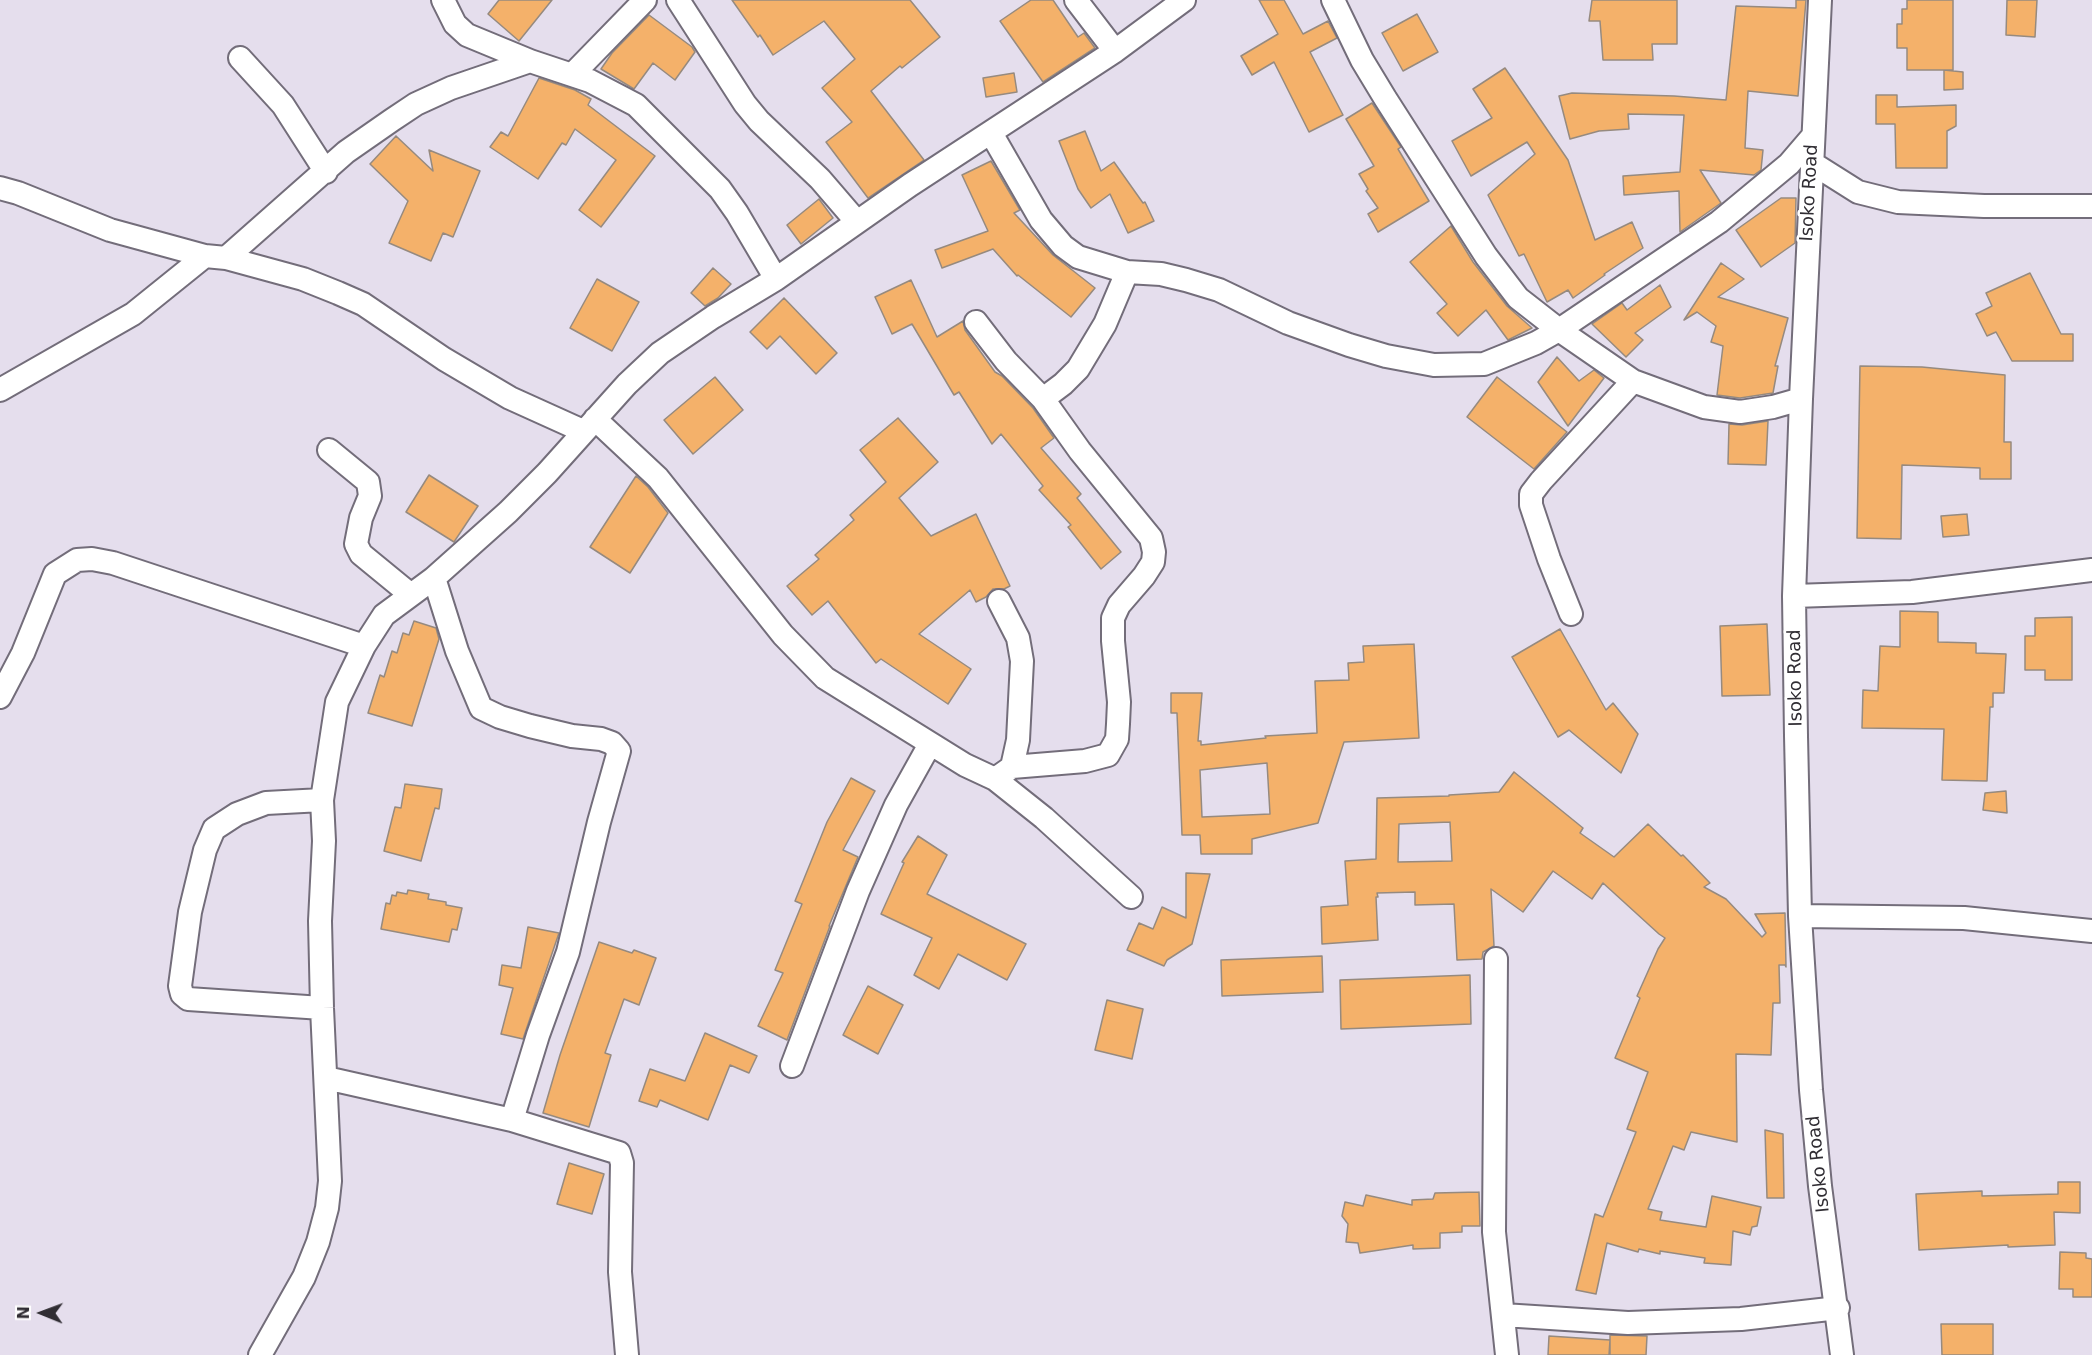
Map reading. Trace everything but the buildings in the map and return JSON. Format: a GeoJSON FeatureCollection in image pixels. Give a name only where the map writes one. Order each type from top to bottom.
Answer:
{"type":"FeatureCollection","features":[{"type":"Feature","properties":{"kind":"street"},"geometry":{"type":"LineString","coordinates":[[443,0],[455,24],[467,35],[610,90],[636,105],[720,189],[776,279]]}},
{"type":"Feature","properties":{"kind":"street"},"geometry":{"type":"LineString","coordinates":[[572,75],[645,0]]}},
{"type":"Feature","properties":{"kind":"street"},"geometry":{"type":"LineString","coordinates":[[678,0],[745,104],[759,121],[820,179],[857,222]]}},
{"type":"Feature","properties":{"kind":"street"},"geometry":{"type":"LineString","coordinates":[[1076,0],[1115,51]]}},
{"type":"Feature","properties":{"kind":"street"},"geometry":{"type":"LineString","coordinates":[[260,1355],[304,1277],[318,1242],[327,1208],[330,1181],[320,921],[324,841],[322,800],[338,702],[364,646],[384,615],[434,578],[516,505],[627,384],[660,354],[713,317],[776,279],[857,222],[1115,51],[1184,0]]}},
{"type":"Feature","properties":{"kind":"street"},"geometry":{"type":"LineString","coordinates":[[1334,0],[1362,60],[1486,256],[1518,298],[1559,330],[1633,381],[1704,407],[1740,412],[1773,407],[1801,399]]}},
{"type":"Feature","properties":{"kind":"street","name":"Isoko Road"},"geometry":{"type":"LineString","coordinates":[[1820,0],[1794,596],[1800,916],[1811,1090],[1820,1186],[1838,1308],[1842,1355]]}},
{"type":"Feature","properties":{"kind":"street"},"geometry":{"type":"LineString","coordinates":[[240,58],[283,105],[326,172]]}},
{"type":"Feature","properties":{"kind":"street"},"geometry":{"type":"LineString","coordinates":[[0,390],[133,314],[216,257],[326,172],[368,136],[416,104],[451,88],[530,61]]}},
{"type":"Feature","properties":{"kind":"street"},"geometry":{"type":"LineString","coordinates":[[991,133],[1041,220],[1063,246],[1078,256],[1127,272],[1161,274],[1186,279],[1219,290],[1288,323],[1349,345],[1386,356],[1434,365],[1484,364],[1536,343],[1559,330],[1719,222],[1789,164],[1813,136]]}},
{"type":"Feature","properties":{"kind":"street"},"geometry":{"type":"LineString","coordinates":[[1812,163],[1858,192],[1898,202],[1984,206],[2092,206]]}},
{"type":"Feature","properties":{"kind":"street"},"geometry":{"type":"LineString","coordinates":[[0,188],[110,230],[303,279],[363,304],[444,359],[510,398],[589,425],[658,478],[783,635],[825,678],[965,765],[1004,773],[1085,761],[1108,755],[1117,739],[1119,702],[1113,618],[1119,605],[1153,562],[1152,538],[1080,451],[1043,399],[1006,361],[976,322]]}},
{"type":"Feature","properties":{"kind":"street"},"geometry":{"type":"LineString","coordinates":[[1043,399],[1064,384],[1084,360],[1105,324],[1127,272]]}},
{"type":"Feature","properties":{"kind":"street"},"geometry":{"type":"LineString","coordinates":[[1571,614],[1545,548],[1531,505],[1531,494],[1541,480],[1633,381]]}},
{"type":"Feature","properties":{"kind":"street"},"geometry":{"type":"LineString","coordinates":[[329,450],[368,482],[370,496],[361,518],[356,544],[361,554],[411,595]]}},
{"type":"Feature","properties":{"kind":"street"},"geometry":{"type":"LineString","coordinates":[[0,697],[23,653],[55,574],[77,560],[92,559],[113,563],[364,646]]}},
{"type":"Feature","properties":{"kind":"street"},"geometry":{"type":"LineString","coordinates":[[1794,596],[1912,592],[2092,570]]}},
{"type":"Feature","properties":{"kind":"street"},"geometry":{"type":"LineString","coordinates":[[434,578],[457,651],[482,708],[500,717],[530,726],[572,736],[601,739],[612,743],[619,751],[599,822],[568,952],[538,1035],[512,1120]]}},
{"type":"Feature","properties":{"kind":"street"},"geometry":{"type":"LineString","coordinates":[[999,601],[1018,638],[1022,661],[1018,740],[1004,773]]}},
{"type":"Feature","properties":{"kind":"street"},"geometry":{"type":"LineString","coordinates":[[792,1066],[858,891],[896,805],[930,744]]}},
{"type":"Feature","properties":{"kind":"street"},"geometry":{"type":"LineString","coordinates":[[1004,773],[1052,824],[1131,897]]}},
{"type":"Feature","properties":{"kind":"street"},"geometry":{"type":"LineString","coordinates":[[322,800],[266,803],[237,814],[214,829],[205,850],[190,912],[180,986],[182,994],[188,999],[322,1008]]}},
{"type":"Feature","properties":{"kind":"street"},"geometry":{"type":"LineString","coordinates":[[1800,916],[1964,918],[2092,931]]}},
{"type":"Feature","properties":{"kind":"street"},"geometry":{"type":"LineString","coordinates":[[1496,959],[1494,1232],[1507,1355]]}},
{"type":"Feature","properties":{"kind":"street"},"geometry":{"type":"LineString","coordinates":[[326,1078],[512,1120],[619,1154],[621,1157],[620,1272],[627,1355]]}},
{"type":"Feature","properties":{"kind":"street"},"geometry":{"type":"LineString","coordinates":[[1503,1315],[1628,1323],[1741,1320],[1838,1308]]}}]}
